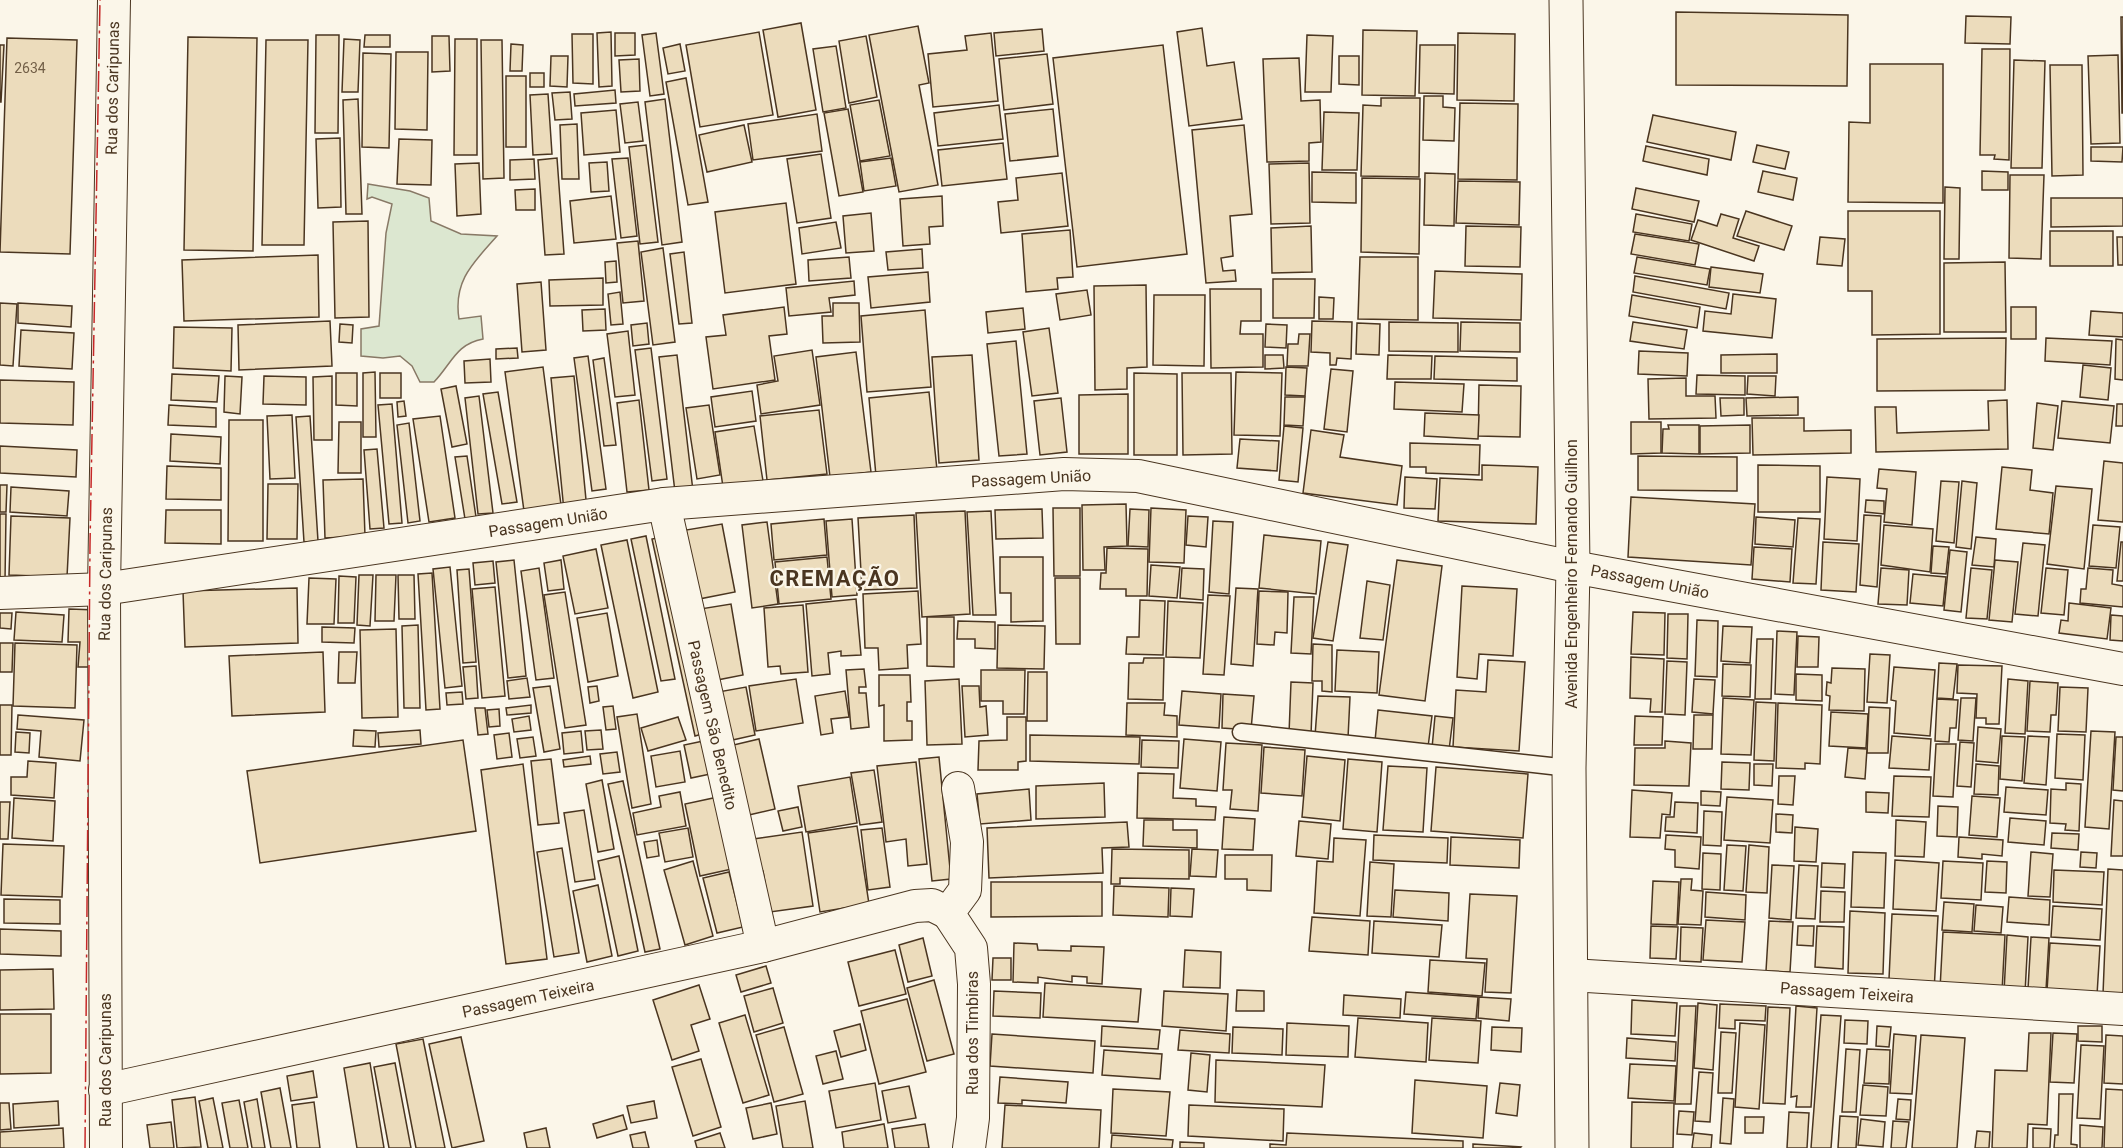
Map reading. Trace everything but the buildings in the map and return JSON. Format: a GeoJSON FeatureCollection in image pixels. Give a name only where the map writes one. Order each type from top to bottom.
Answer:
{"type":"FeatureCollection","features":[{"type":"Feature","properties":{"kind":"main road","name":"Avenida Engenheiro Fernando Guilhon"},"geometry":{"type":"LineString","coordinates":[[1566,0],[1573,567],[1569,768],[1572,1148]]}},
{"type":"Feature","properties":{"kind":"street","name":"Rua dos Caripunas"},"geometry":{"type":"LineString","coordinates":[[106,1148],[104,589],[114,0]]}},
{"type":"Feature","properties":{"kind":"street","name":"Passagem União"},"geometry":{"type":"LineString","coordinates":[[0,594],[104,589],[664,504],[1064,474],[1138,476],[1573,567],[2123,669]]}},
{"type":"Feature","properties":{"kind":"street","name":"Passagem São Benedito"},"geometry":{"type":"LineString","coordinates":[[664,504],[763,946]]}},
{"type":"Feature","properties":{"kind":"street"},"geometry":{"type":"LineString","coordinates":[[948,913],[965,890],[967,842],[958,788]]}},
{"type":"Feature","properties":{"kind":"street","name":"Passagem Teixeira"},"geometry":{"type":"LineString","coordinates":[[105,1090],[763,946],[915,906],[932,905],[948,913]]}},
{"type":"Feature","properties":{"kind":"street","name":"Rua dos Timbiras"},"geometry":{"type":"LineString","coordinates":[[948,913],[971,948],[974,984],[972,1118],[969,1148]]}},
{"type":"Feature","properties":{"kind":"street","name":"Passagem Teixeira"},"geometry":{"type":"LineString","coordinates":[[1570,975],[2123,1009]]}},
{"type":"Feature","properties":{"kind":"lane"},"geometry":{"type":"LineString","coordinates":[[1241,732],[1569,768]]}},
{"type":"Feature","properties":{"kind":"green space"},"geometry":{"type":"Polygon","coordinates":[[[368,184],[410,191],[429,198],[431,221],[461,234],[497,236],[467,273],[459,294],[459,319],[481,316],[483,339],[466,345],[460,350],[434,382],[420,382],[412,366],[400,356],[383,358],[361,356],[361,329],[379,326],[386,233],[392,204],[372,197],[367,199],[368,184]]]}},
{"type":"Feature","properties":{"kind":"power"},"geometry":{"type":"LineString","coordinates":[[85,1148],[90,545],[100,0]]}},
{"type":"Feature","properties":{"kind":"district","name":"CREMAÇÃO"},"geometry":{"type":"Point","coordinates":[835,578]}}]}
